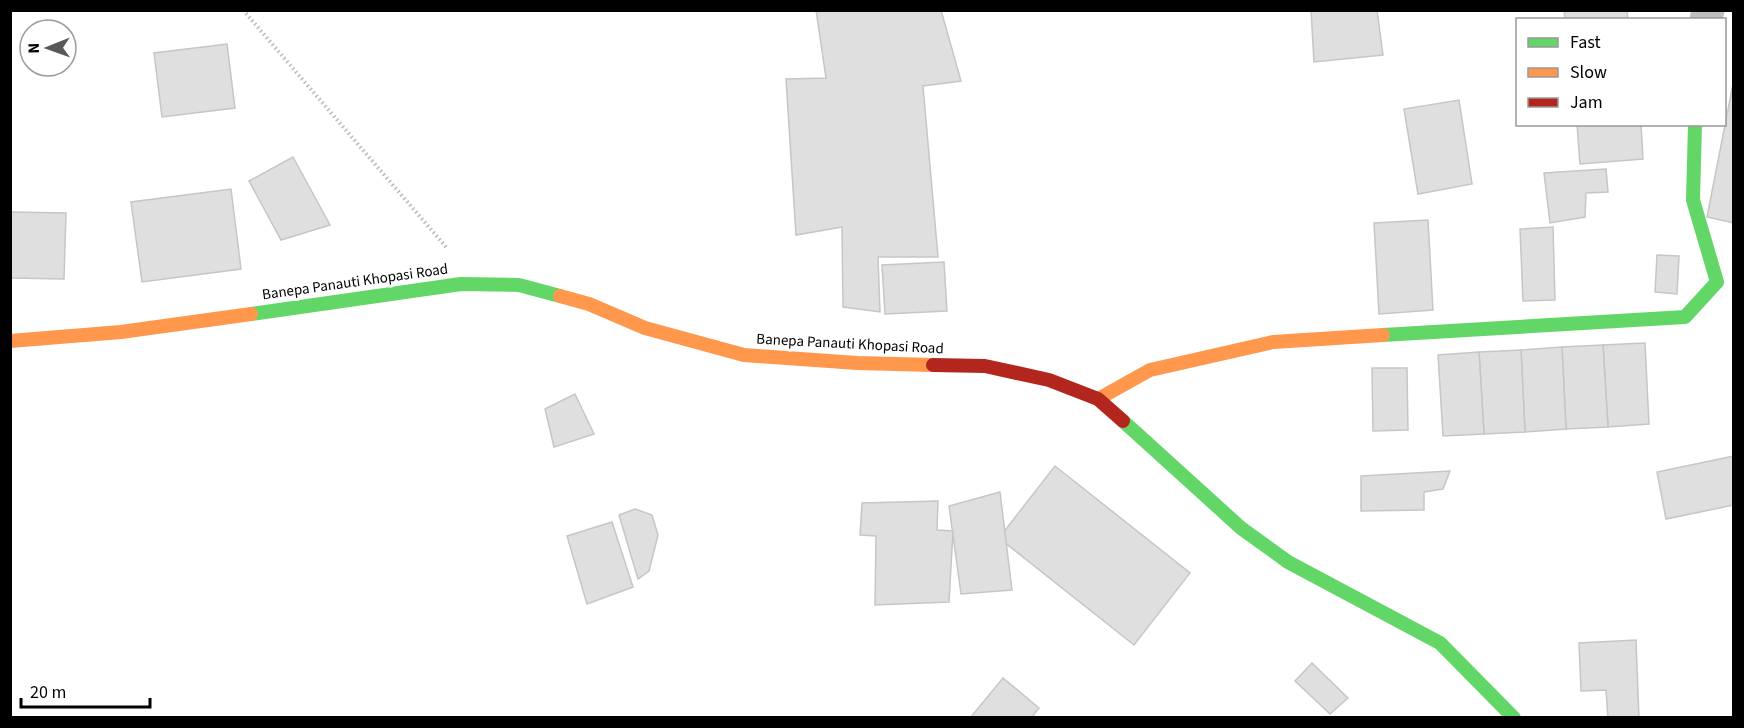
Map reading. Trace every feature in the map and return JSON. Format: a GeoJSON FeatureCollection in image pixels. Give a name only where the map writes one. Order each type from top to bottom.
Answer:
{"type":"FeatureCollection","features":[{"type":"Feature","properties":{"kind":"main road"},"geometry":{"type":"LineString","coordinates":[[1098,399],[1150,370],[1273,342],[1685,316],[1717,282],[1693,200],[1695,126]]}},
{"type":"Feature","properties":{"kind":"main road","name":"Banepa Panauti Khopasi Road"},"geometry":{"type":"LineString","coordinates":[[10,341],[120,332],[461,284],[519,285],[589,304],[645,328],[744,355],[857,363],[985,366],[1049,380],[1098,399],[1241,528],[1288,562],[1440,643],[1514,717]]}},
{"type":"Feature","properties":{"kind":"path"},"geometry":{"type":"LineString","coordinates":[[243,10],[446,247],[461,284]]}},
{"type":"Feature","properties":{"kind":"building"},"geometry":{"type":"Polygon","coordinates":[[[816,10],[941,10],[961,81],[923,86],[938,257],[878,257],[880,312],[843,307],[842,227],[796,235],[786,79],[826,78],[816,10]]]}},
{"type":"Feature","properties":{"kind":"building"},"geometry":{"type":"Polygon","coordinates":[[[1311,10],[1377,10],[1383,55],[1314,62],[1311,10]]]}},
{"type":"Feature","properties":{"kind":"building"},"geometry":{"type":"Polygon","coordinates":[[[1564,10],[1627,10],[1628,18],[1565,18],[1564,10]]]}},
{"type":"Feature","properties":{"kind":"building"},"geometry":{"type":"Polygon","coordinates":[[[227,44],[235,108],[162,117],[154,53],[227,44]]]}},
{"type":"Feature","properties":{"kind":"building"},"geometry":{"type":"Polygon","coordinates":[[[1734,79],[1734,223],[1707,217],[1734,79]]]}},
{"type":"Feature","properties":{"kind":"building"},"geometry":{"type":"Polygon","coordinates":[[[1459,100],[1472,184],[1418,194],[1404,109],[1459,100]]]}},
{"type":"Feature","properties":{"kind":"building"},"geometry":{"type":"Polygon","coordinates":[[[1577,126],[1641,126],[1643,159],[1580,164],[1577,126]]]}},
{"type":"Feature","properties":{"kind":"building"},"geometry":{"type":"Polygon","coordinates":[[[293,157],[330,225],[281,240],[249,181],[293,157]]]}},
{"type":"Feature","properties":{"kind":"building"},"geometry":{"type":"Polygon","coordinates":[[[1606,169],[1608,192],[1586,193],[1585,217],[1550,223],[1544,173],[1606,169]]]}},
{"type":"Feature","properties":{"kind":"building"},"geometry":{"type":"Polygon","coordinates":[[[231,189],[241,269],[142,282],[131,202],[231,189]]]}},
{"type":"Feature","properties":{"kind":"building"},"geometry":{"type":"Polygon","coordinates":[[[10,212],[66,213],[64,279],[10,278],[10,212]]]}},
{"type":"Feature","properties":{"kind":"building"},"geometry":{"type":"Polygon","coordinates":[[[1428,220],[1433,310],[1379,314],[1374,223],[1428,220]]]}},
{"type":"Feature","properties":{"kind":"building"},"geometry":{"type":"Polygon","coordinates":[[[1553,227],[1555,300],[1523,301],[1520,229],[1553,227]]]}},
{"type":"Feature","properties":{"kind":"building"},"geometry":{"type":"Polygon","coordinates":[[[1657,255],[1679,256],[1677,294],[1655,292],[1657,255]]]}},
{"type":"Feature","properties":{"kind":"building"},"geometry":{"type":"Polygon","coordinates":[[[944,262],[947,311],[885,314],[882,265],[944,262]]]}},
{"type":"Feature","properties":{"kind":"building"},"geometry":{"type":"Polygon","coordinates":[[[1645,343],[1649,424],[1608,427],[1603,345],[1645,343]]]}},
{"type":"Feature","properties":{"kind":"building"},"geometry":{"type":"Polygon","coordinates":[[[1603,345],[1608,427],[1566,429],[1562,347],[1603,345]]]}},
{"type":"Feature","properties":{"kind":"building"},"geometry":{"type":"Polygon","coordinates":[[[1562,347],[1566,429],[1525,432],[1521,350],[1562,347]]]}},
{"type":"Feature","properties":{"kind":"building"},"geometry":{"type":"Polygon","coordinates":[[[1521,350],[1525,432],[1484,434],[1479,352],[1521,350]]]}},
{"type":"Feature","properties":{"kind":"building"},"geometry":{"type":"Polygon","coordinates":[[[1479,352],[1484,434],[1443,436],[1438,355],[1479,352]]]}},
{"type":"Feature","properties":{"kind":"building"},"geometry":{"type":"Polygon","coordinates":[[[1372,368],[1407,368],[1408,430],[1373,431],[1372,368]]]}},
{"type":"Feature","properties":{"kind":"building"},"geometry":{"type":"Polygon","coordinates":[[[575,394],[594,434],[554,447],[545,409],[575,394]]]}},
{"type":"Feature","properties":{"kind":"building"},"geometry":{"type":"Polygon","coordinates":[[[1734,456],[1734,505],[1666,519],[1657,472],[1734,456]]]}},
{"type":"Feature","properties":{"kind":"building"},"geometry":{"type":"Polygon","coordinates":[[[1055,466],[1190,573],[1134,645],[999,538],[1055,466]]]}},
{"type":"Feature","properties":{"kind":"building"},"geometry":{"type":"Polygon","coordinates":[[[1450,471],[1443,489],[1424,492],[1424,510],[1361,511],[1361,476],[1450,471]]]}},
{"type":"Feature","properties":{"kind":"building"},"geometry":{"type":"Polygon","coordinates":[[[1000,492],[1012,590],[961,594],[949,506],[1000,492]]]}},
{"type":"Feature","properties":{"kind":"building"},"geometry":{"type":"Polygon","coordinates":[[[938,501],[937,530],[953,531],[949,602],[875,605],[876,536],[860,535],[862,503],[938,501]]]}},
{"type":"Feature","properties":{"kind":"building"},"geometry":{"type":"Polygon","coordinates":[[[635,509],[652,515],[658,535],[649,571],[638,579],[619,515],[635,509]]]}},
{"type":"Feature","properties":{"kind":"building"},"geometry":{"type":"Polygon","coordinates":[[[612,522],[633,587],[587,604],[567,536],[612,522]]]}},
{"type":"Feature","properties":{"kind":"building"},"geometry":{"type":"Polygon","coordinates":[[[1636,640],[1639,718],[1608,718],[1606,690],[1581,691],[1579,643],[1636,640]]]}},
{"type":"Feature","properties":{"kind":"building"},"geometry":{"type":"Polygon","coordinates":[[[1312,663],[1348,698],[1330,714],[1295,681],[1312,663]]]}},
{"type":"Feature","properties":{"kind":"building"},"geometry":{"type":"Polygon","coordinates":[[[1003,678],[1039,708],[1031,718],[970,718],[1003,678]]]}},
{"type":"Feature","properties":{"kind":"traffic: fast"},"geometry":{"type":"LineString","coordinates":[[1383,335],[1685,317],[1717,282],[1693,200],[1695,126]]}},
{"type":"Feature","properties":{"kind":"traffic: fast"},"geometry":{"type":"LineString","coordinates":[[251,314],[461,284],[519,285],[560,296]]}},
{"type":"Feature","properties":{"kind":"traffic: fast"},"geometry":{"type":"LineString","coordinates":[[1123,421],[1241,528],[1288,562],[1440,643],[1514,718]]}},
{"type":"Feature","properties":{"kind":"traffic: slow"},"geometry":{"type":"LineString","coordinates":[[560,296],[589,304],[645,328],[744,355],[857,363],[933,365]]}},
{"type":"Feature","properties":{"kind":"traffic: slow"},"geometry":{"type":"LineString","coordinates":[[10,341],[121,332],[251,314]]}},
{"type":"Feature","properties":{"kind":"traffic: slow"},"geometry":{"type":"LineString","coordinates":[[1098,399],[1150,370],[1273,342],[1383,335]]}},
{"type":"Feature","properties":{"kind":"traffic: jam"},"geometry":{"type":"LineString","coordinates":[[933,365],[985,366],[1049,380],[1098,399],[1123,421]]}}]}
